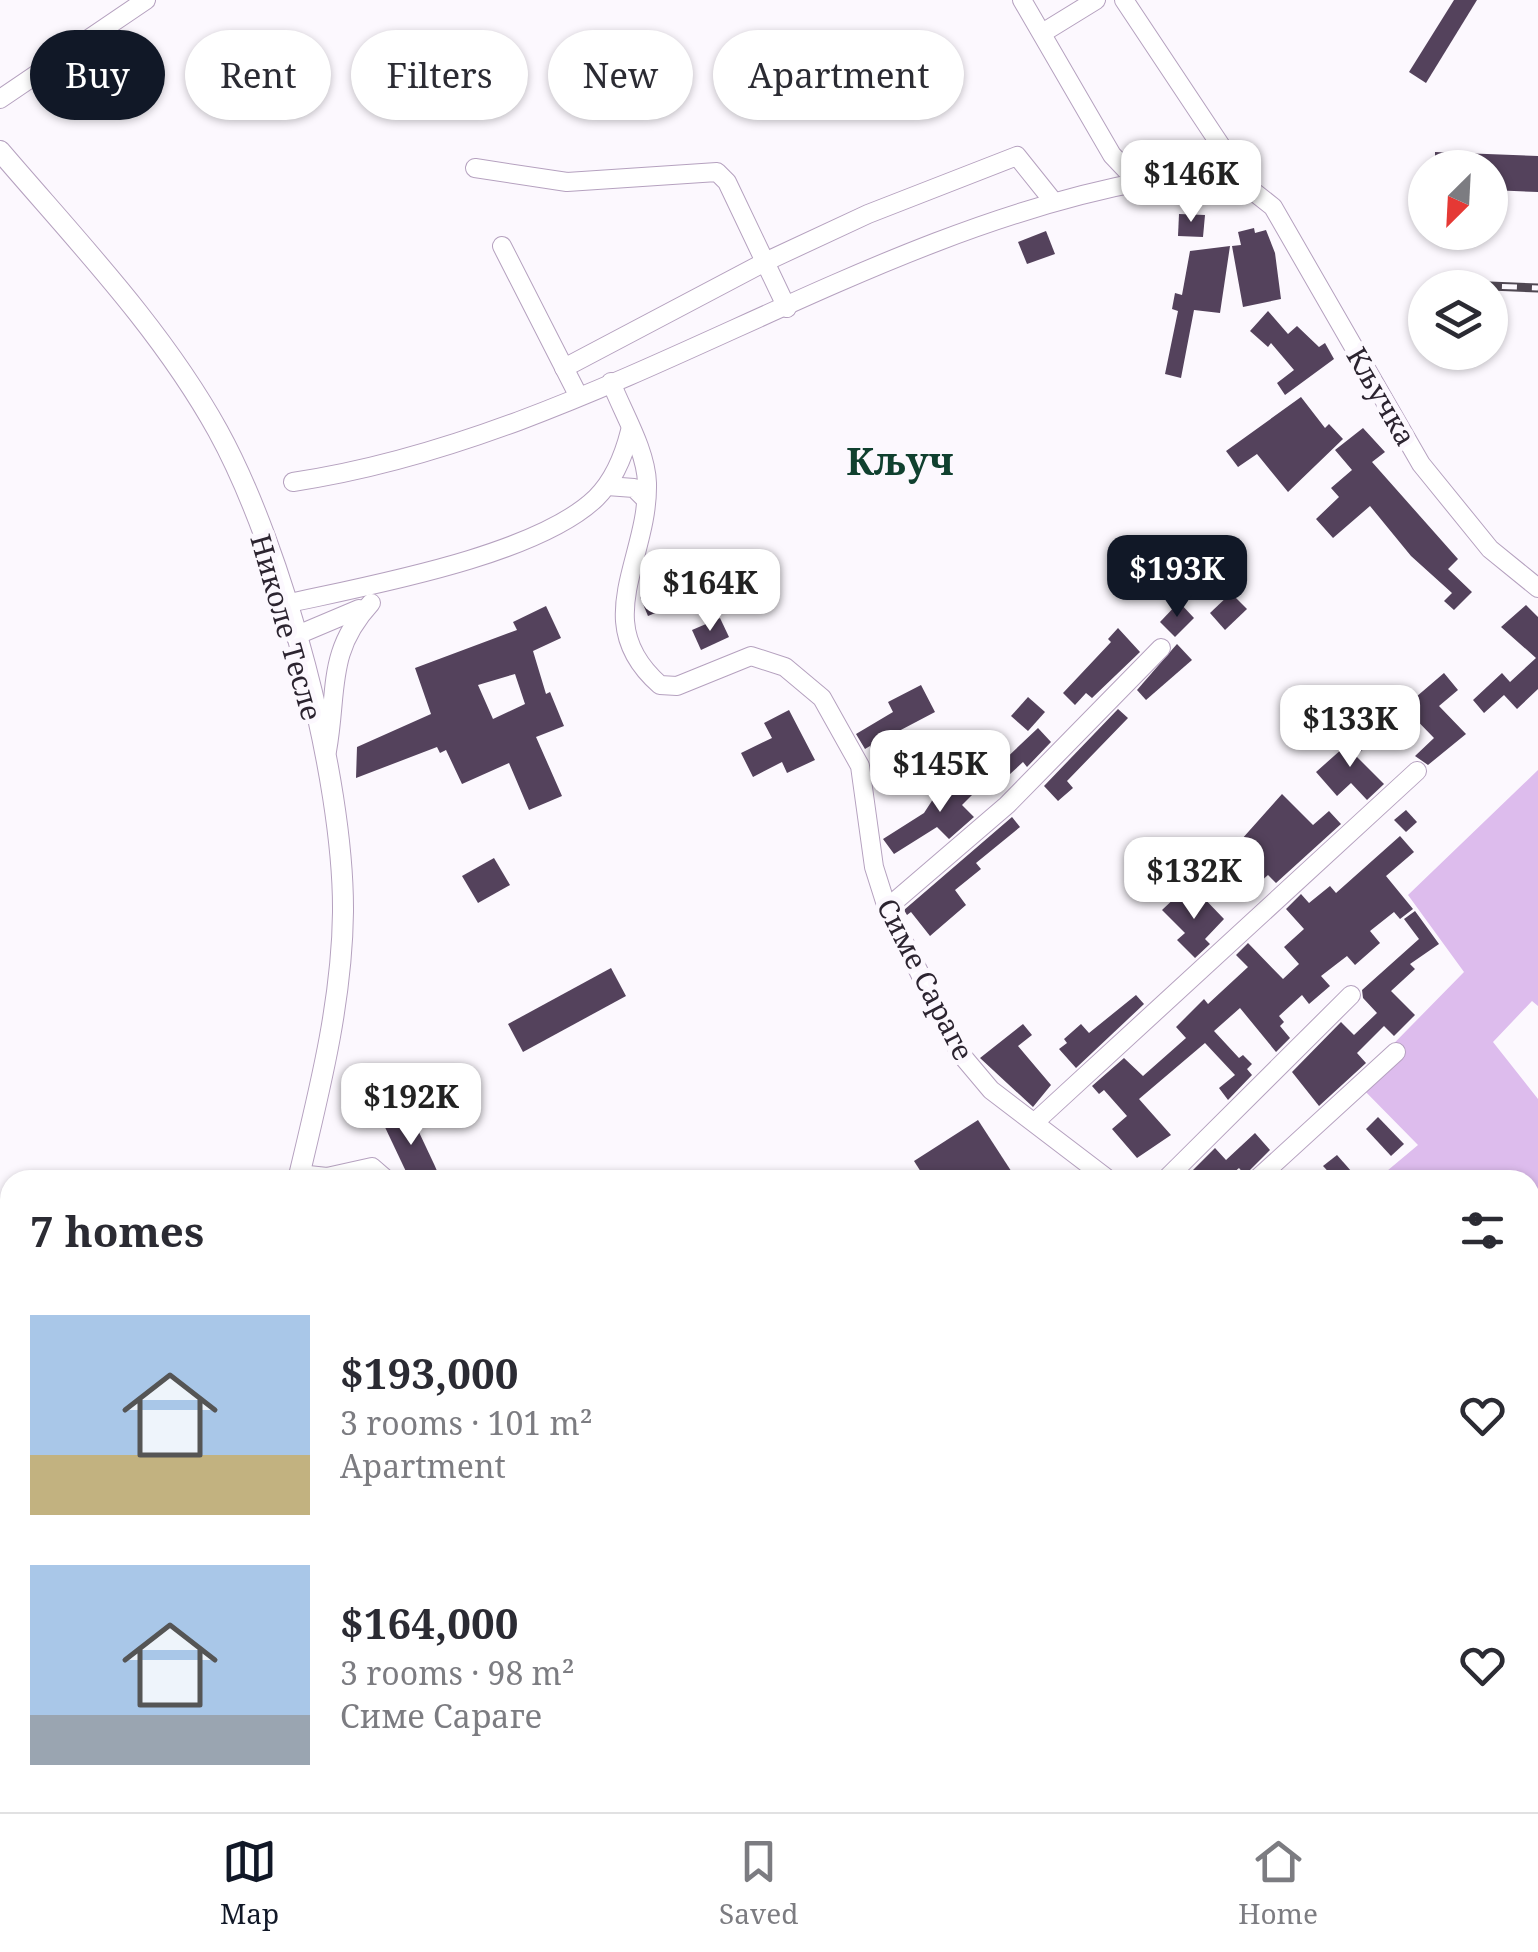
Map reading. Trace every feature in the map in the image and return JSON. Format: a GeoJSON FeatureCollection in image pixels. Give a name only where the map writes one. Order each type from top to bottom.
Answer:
{"type":"FeatureCollection","features":[{"type":"Feature","properties":{"kind":"street"},"geometry":{"type":"LineString","coordinates":[[0,99],[146,0]]}},
{"type":"Feature","properties":{"kind":"street"},"geometry":{"type":"LineString","coordinates":[[1022,0],[1112,154],[1130,174],[1145,180]]}},
{"type":"Feature","properties":{"kind":"street"},"geometry":{"type":"LineString","coordinates":[[1044,32],[1096,0]]}},
{"type":"Feature","properties":{"kind":"street","name":"Кључка"},"geometry":{"type":"LineString","coordinates":[[1124,0],[1249,188],[1273,208],[1421,464],[1490,549],[1538,588]]}},
{"type":"Feature","properties":{"kind":"street","name":"Николе Тесле"},"geometry":{"type":"LineString","coordinates":[[0,151],[121,292],[188,383],[219,433],[250,502],[295,636],[339,847],[343,912],[329,1048],[300,1170]]}},
{"type":"Feature","properties":{"kind":"street"},"geometry":{"type":"LineString","coordinates":[[564,368],[765,262],[868,214],[1017,156],[1053,200]]}},
{"type":"Feature","properties":{"kind":"street"},"geometry":{"type":"LineString","coordinates":[[475,168],[567,182],[716,172],[727,182],[787,308]]}},
{"type":"Feature","properties":{"kind":"street"},"geometry":{"type":"LineString","coordinates":[[294,482],[426,455],[612,382],[962,232],[1053,200],[1145,180],[1249,188]]}},
{"type":"Feature","properties":{"kind":"street"},"geometry":{"type":"LineString","coordinates":[[502,246],[578,395]]}},
{"type":"Feature","properties":{"kind":"street","name":"Симе Сараге"},"geometry":{"type":"LineString","coordinates":[[612,382],[642,456],[646,500],[646,520],[621,615],[626,635],[660,684],[676,686],[751,656],[774,661],[806,680],[833,714],[860,766],[874,866],[888,908],[958,1052],[991,1090],[1097,1170]]}},
{"type":"Feature","properties":{"kind":"street"},"geometry":{"type":"LineString","coordinates":[[285,604],[403,580],[559,524],[607,486],[630,430]]}},
{"type":"Feature","properties":{"kind":"street"},"geometry":{"type":"LineString","coordinates":[[607,486],[634,488],[646,500]]}},
{"type":"Feature","properties":{"kind":"street"},"geometry":{"type":"LineString","coordinates":[[295,636],[371,602],[403,580]]}},
{"type":"Feature","properties":{"kind":"street"},"geometry":{"type":"LineString","coordinates":[[324,764],[338,656],[350,626],[371,602]]}},
{"type":"Feature","properties":{"kind":"street"},"geometry":{"type":"LineString","coordinates":[[888,908],[1006,804],[1161,648]]}},
{"type":"Feature","properties":{"kind":"street"},"geometry":{"type":"LineString","coordinates":[[1035,1122],[1417,771]]}},
{"type":"Feature","properties":{"kind":"street"},"geometry":{"type":"LineString","coordinates":[[1176,1170],[1350,994]]}},
{"type":"Feature","properties":{"kind":"street"},"geometry":{"type":"LineString","coordinates":[[1267,1170],[1396,1052]]}},
{"type":"Feature","properties":{"kind":"shaded area"},"geometry":{"type":"Polygon","coordinates":[[[1538,770],[1538,1006],[1532,1001],[1493,1042],[1538,1099],[1538,1170],[1388,1170],[1418,1145],[1356,1082],[1464,972],[1408,895],[1538,770]]]}},
{"type":"Feature","properties":{"kind":"building"},"geometry":{"type":"Polygon","coordinates":[[[1454,0],[1477,0],[1426,83],[1409,72],[1454,0]]]}},
{"type":"Feature","properties":{"kind":"building"},"geometry":{"type":"Polygon","coordinates":[[[1508,155],[1538,156],[1538,192],[1508,191],[1508,155]]]}},
{"type":"Feature","properties":{"kind":"building"},"geometry":{"type":"Polygon","coordinates":[[[1179,214],[1205,215],[1203,237],[1178,236],[1179,214]]]}},
{"type":"Feature","properties":{"kind":"building"},"geometry":{"type":"Polygon","coordinates":[[[1254,228],[1255,233],[1266,230],[1275,253],[1281,299],[1243,307],[1232,246],[1241,245],[1238,232],[1254,228]]]}},
{"type":"Feature","properties":{"kind":"building"},"geometry":{"type":"Polygon","coordinates":[[[1046,231],[1055,254],[1027,264],[1018,242],[1046,231]]]}},
{"type":"Feature","properties":{"kind":"building"},"geometry":{"type":"Polygon","coordinates":[[[1230,246],[1220,313],[1194,310],[1181,378],[1165,374],[1178,311],[1172,309],[1175,293],[1182,295],[1190,251],[1230,246]]]}},
{"type":"Feature","properties":{"kind":"building"},"geometry":{"type":"Polygon","coordinates":[[[1268,311],[1288,334],[1297,326],[1319,347],[1325,343],[1334,359],[1285,395],[1277,383],[1294,370],[1271,343],[1268,347],[1250,331],[1268,311]]]}},
{"type":"Feature","properties":{"kind":"building"},"geometry":{"type":"Polygon","coordinates":[[[1301,397],[1325,428],[1329,424],[1343,439],[1288,492],[1257,454],[1238,467],[1226,451],[1301,397]]]}},
{"type":"Feature","properties":{"kind":"building"},"geometry":{"type":"Polygon","coordinates":[[[1363,428],[1385,452],[1372,462],[1458,559],[1448,569],[1472,592],[1454,610],[1444,601],[1452,593],[1411,556],[1370,506],[1333,538],[1316,519],[1339,497],[1331,488],[1352,470],[1335,450],[1363,428]]]}},
{"type":"Feature","properties":{"kind":"building"},"geometry":{"type":"Polygon","coordinates":[[[669,584],[677,604],[648,616],[640,597],[669,584]]]}},
{"type":"Feature","properties":{"kind":"building"},"geometry":{"type":"Polygon","coordinates":[[[1231,593],[1247,609],[1225,630],[1210,613],[1231,593]]]}},
{"type":"Feature","properties":{"kind":"building"},"geometry":{"type":"Polygon","coordinates":[[[1179,602],[1194,618],[1175,637],[1160,622],[1179,602]]]}},
{"type":"Feature","properties":{"kind":"building"},"geometry":{"type":"Polygon","coordinates":[[[1526,605],[1538,617],[1538,689],[1517,709],[1504,695],[1484,713],[1473,700],[1502,673],[1510,682],[1536,658],[1501,627],[1526,605]]]}},
{"type":"Feature","properties":{"kind":"building"},"geometry":{"type":"Polygon","coordinates":[[[546,606],[561,638],[533,651],[546,694],[550,692],[564,726],[536,737],[562,796],[529,810],[509,763],[462,784],[446,750],[440,753],[437,747],[356,778],[357,747],[431,714],[415,668],[517,630],[513,622],[546,606]],[[515,674],[478,685],[493,719],[525,704],[515,674]]]}},
{"type":"Feature","properties":{"kind":"building"},"geometry":{"type":"Polygon","coordinates":[[[720,618],[729,637],[701,650],[692,630],[720,618]]]}},
{"type":"Feature","properties":{"kind":"building"},"geometry":{"type":"Polygon","coordinates":[[[1118,628],[1140,652],[1092,698],[1086,693],[1075,705],[1063,693],[1111,642],[1108,639],[1118,628]]]}},
{"type":"Feature","properties":{"kind":"building"},"geometry":{"type":"Polygon","coordinates":[[[1177,644],[1192,660],[1146,700],[1137,690],[1177,644]]]}},
{"type":"Feature","properties":{"kind":"building"},"geometry":{"type":"Polygon","coordinates":[[[1444,673],[1458,690],[1439,706],[1466,734],[1428,765],[1415,756],[1434,738],[1398,701],[1409,691],[1416,697],[1444,673]]]}},
{"type":"Feature","properties":{"kind":"building"},"geometry":{"type":"Polygon","coordinates":[[[921,685],[935,712],[897,732],[912,765],[884,778],[870,746],[865,749],[856,734],[893,712],[888,702],[921,685]]]}},
{"type":"Feature","properties":{"kind":"building"},"geometry":{"type":"Polygon","coordinates":[[[1028,697],[1045,712],[1028,731],[1011,716],[1028,697]]]}},
{"type":"Feature","properties":{"kind":"building"},"geometry":{"type":"Polygon","coordinates":[[[1118,709],[1128,718],[1067,781],[1073,788],[1058,801],[1044,786],[1118,709]]]}},
{"type":"Feature","properties":{"kind":"building"},"geometry":{"type":"Polygon","coordinates":[[[789,710],[815,760],[787,773],[782,762],[753,777],[741,753],[772,738],[764,723],[789,710]]]}},
{"type":"Feature","properties":{"kind":"building"},"geometry":{"type":"Polygon","coordinates":[[[1038,728],[1051,742],[1027,767],[1023,762],[1009,775],[999,765],[1038,728]]]}},
{"type":"Feature","properties":{"kind":"building"},"geometry":{"type":"Polygon","coordinates":[[[1361,732],[1370,743],[1356,756],[1384,784],[1367,800],[1351,783],[1337,796],[1316,772],[1361,732]]]}},
{"type":"Feature","properties":{"kind":"building"},"geometry":{"type":"Polygon","coordinates":[[[980,766],[991,776],[962,805],[974,817],[949,839],[937,827],[894,854],[883,839],[924,813],[937,793],[947,800],[980,766]]]}},
{"type":"Feature","properties":{"kind":"building"},"geometry":{"type":"Polygon","coordinates":[[[1282,794],[1313,825],[1329,811],[1341,824],[1276,883],[1268,875],[1241,899],[1222,878],[1243,860],[1233,849],[1282,794]]]}},
{"type":"Feature","properties":{"kind":"building"},"geometry":{"type":"Polygon","coordinates":[[[1406,810],[1417,822],[1406,832],[1394,820],[1406,810]]]}},
{"type":"Feature","properties":{"kind":"building"},"geometry":{"type":"Polygon","coordinates":[[[1012,817],[1020,827],[976,863],[981,869],[955,890],[966,905],[930,936],[911,912],[907,915],[904,910],[1012,817]]]}},
{"type":"Feature","properties":{"kind":"building"},"geometry":{"type":"Polygon","coordinates":[[[1400,836],[1414,852],[1386,876],[1413,909],[1400,919],[1394,912],[1370,931],[1380,943],[1355,965],[1347,956],[1321,976],[1330,986],[1309,1004],[1302,995],[1279,1016],[1284,1022],[1280,1026],[1290,1038],[1276,1052],[1240,1008],[1214,1031],[1239,1058],[1243,1055],[1252,1064],[1247,1069],[1252,1075],[1228,1100],[1219,1088],[1235,1075],[1205,1043],[1139,1099],[1171,1135],[1137,1158],[1112,1129],[1127,1116],[1104,1090],[1099,1094],[1092,1086],[1124,1058],[1143,1076],[1186,1038],[1176,1027],[1204,999],[1208,1004],[1248,967],[1236,955],[1248,943],[1283,979],[1299,964],[1284,947],[1304,929],[1286,909],[1301,894],[1309,903],[1330,886],[1336,893],[1400,836]]]}},
{"type":"Feature","properties":{"kind":"building"},"geometry":{"type":"Polygon","coordinates":[[[494,858],[510,885],[478,903],[462,876],[494,858]]]}},
{"type":"Feature","properties":{"kind":"building"},"geometry":{"type":"Polygon","coordinates":[[[1180,893],[1190,902],[1199,893],[1224,919],[1205,939],[1210,944],[1195,958],[1177,940],[1185,933],[1162,910],[1180,893]]]}},
{"type":"Feature","properties":{"kind":"building"},"geometry":{"type":"Polygon","coordinates":[[[1415,911],[1439,944],[1410,964],[1415,969],[1391,991],[1415,1015],[1394,1036],[1384,1026],[1357,1053],[1366,1063],[1319,1106],[1292,1072],[1341,1022],[1354,1035],[1377,1013],[1363,998],[1362,990],[1419,939],[1404,919],[1415,911]]]}},
{"type":"Feature","properties":{"kind":"building"},"geometry":{"type":"Polygon","coordinates":[[[611,968],[626,996],[523,1052],[508,1024],[611,968]]]}},
{"type":"Feature","properties":{"kind":"building"},"geometry":{"type":"Polygon","coordinates":[[[1136,995],[1144,1004],[1076,1068],[1059,1049],[1067,1043],[1064,1039],[1081,1024],[1089,1033],[1136,995]]]}},
{"type":"Feature","properties":{"kind":"building"},"geometry":{"type":"Polygon","coordinates":[[[1023,1024],[1032,1035],[1018,1046],[1051,1085],[1033,1107],[980,1058],[1023,1024]]]}},
{"type":"Feature","properties":{"kind":"building"},"geometry":{"type":"Polygon","coordinates":[[[409,1111],[436,1170],[405,1170],[383,1123],[409,1111]]]}},
{"type":"Feature","properties":{"kind":"building"},"geometry":{"type":"Polygon","coordinates":[[[1378,1117],[1404,1144],[1391,1156],[1366,1129],[1378,1117]]]}},
{"type":"Feature","properties":{"kind":"building"},"geometry":{"type":"Polygon","coordinates":[[[978,1120],[1010,1170],[920,1170],[914,1161],[978,1120]]]}},
{"type":"Feature","properties":{"kind":"building"},"geometry":{"type":"Polygon","coordinates":[[[1255,1133],[1270,1150],[1250,1170],[1193,1170],[1215,1148],[1226,1160],[1255,1133]]]}},
{"type":"Feature","properties":{"kind":"building"},"geometry":{"type":"Polygon","coordinates":[[[1337,1155],[1350,1170],[1327,1170],[1323,1166],[1337,1155]]]}},
{"type":"Feature","properties":{"kind":"railway"},"geometry":{"type":"LineString","coordinates":[[1508,287],[1538,288]]}},
{"type":"Feature","properties":{"kind":"district","name":"Кључ"},"geometry":{"type":"Point","coordinates":[900,460]}}]}
